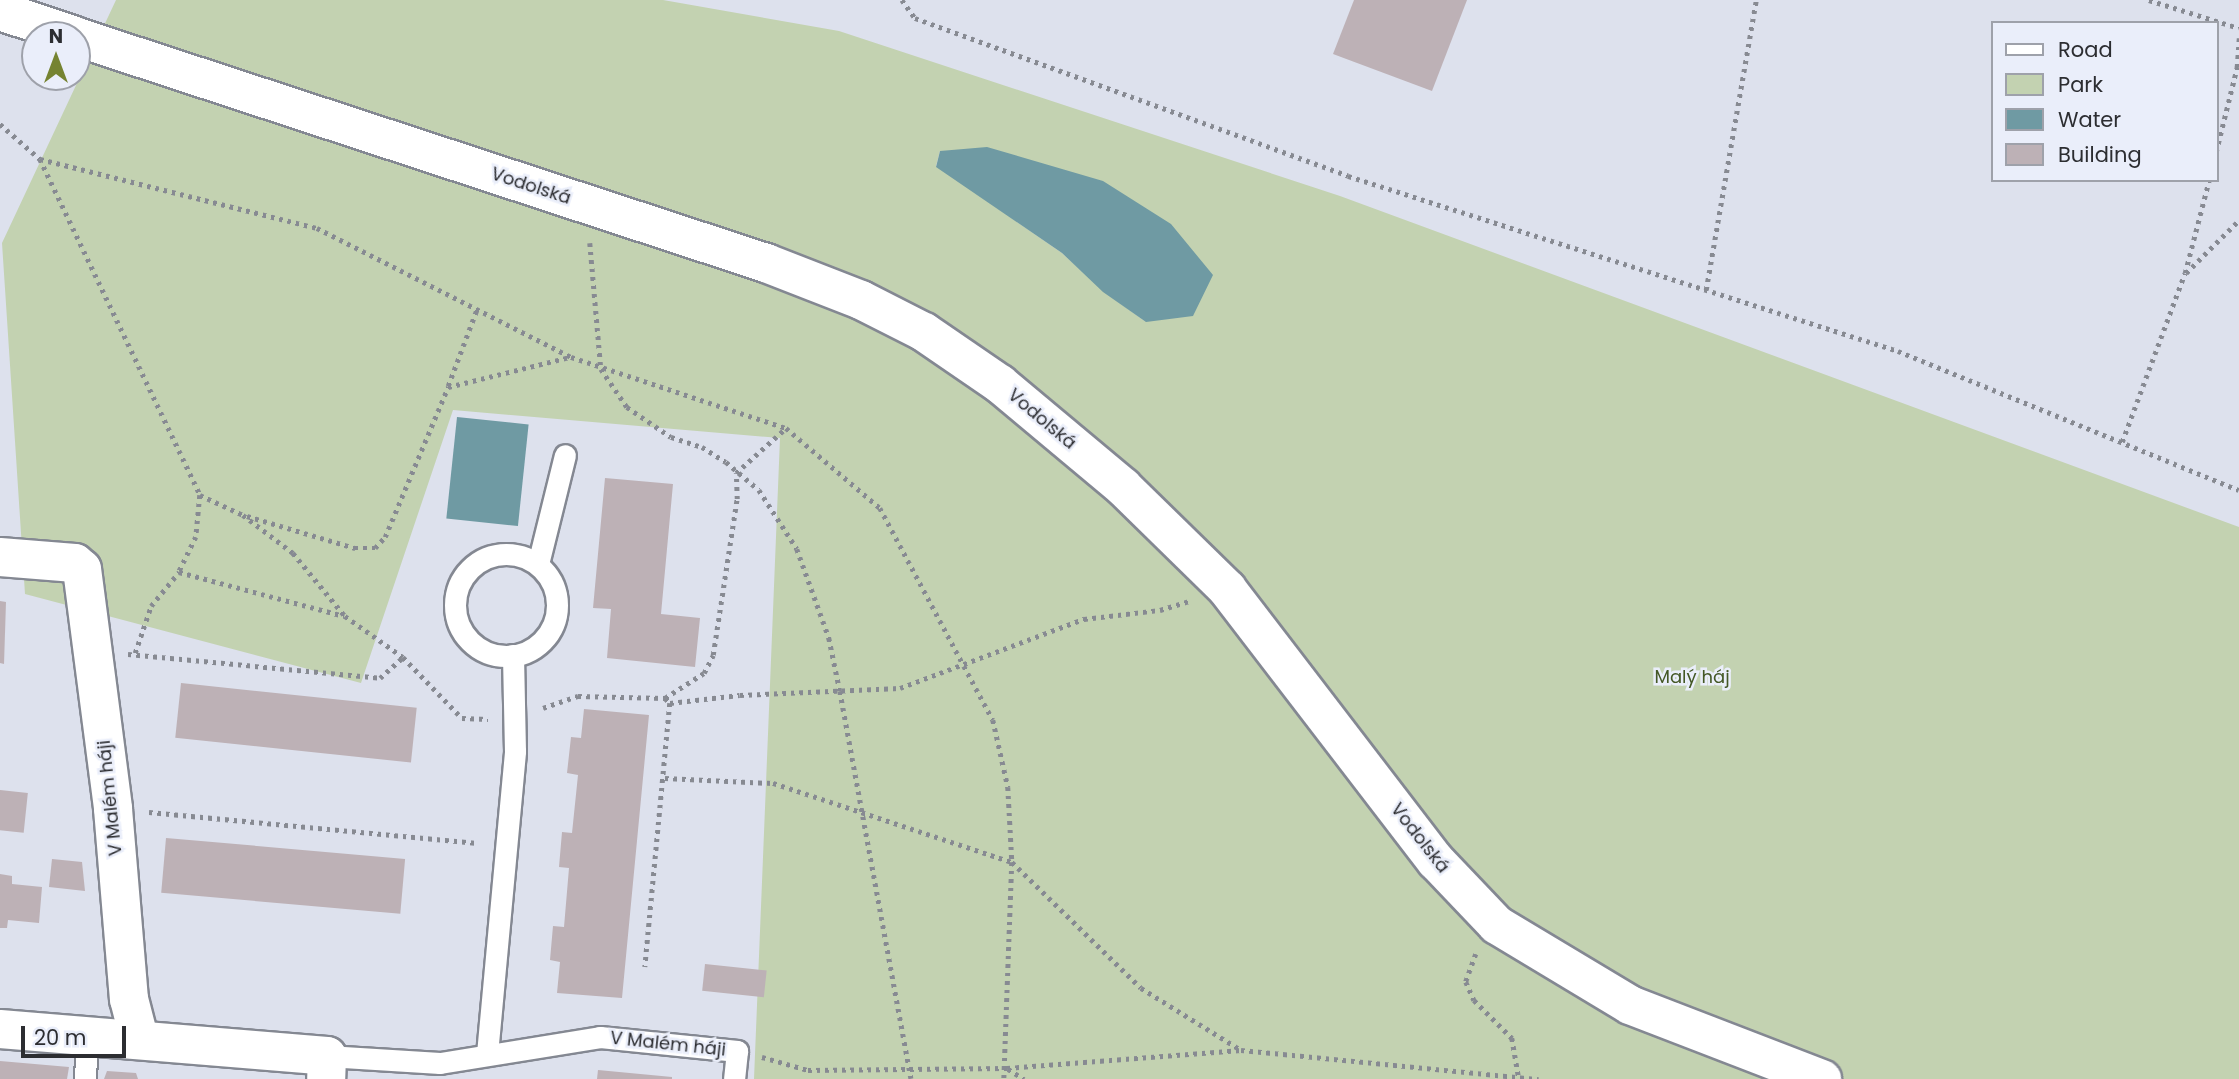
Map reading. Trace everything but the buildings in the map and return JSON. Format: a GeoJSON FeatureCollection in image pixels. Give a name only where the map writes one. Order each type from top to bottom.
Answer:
{"type":"FeatureCollection","features":[{"type":"Feature","properties":{"kind":"street"},"geometry":{"type":"LineString","coordinates":[[0,11],[30,21]]}},
{"type":"Feature","properties":{"kind":"street","name":"Vodolská"},"geometry":{"type":"LineString","coordinates":[[91,42],[766,263],[861,300],[924,332],[1000,384],[1123,487],[1227,589],[1436,860],[1497,925],[1630,1005],[1822,1079]]}},
{"type":"Feature","properties":{"kind":"street","name":"V Malém háji"},"geometry":{"type":"LineString","coordinates":[[0,557],[75,563],[82,569],[113,809],[129,999],[139,1038]]}},
{"type":"Feature","properties":{"kind":"street"},"geometry":{"type":"LineString","coordinates":[[0,1030],[139,1038],[327,1068]]}},
{"type":"Feature","properties":{"kind":"lane"},"geometry":{"type":"LineString","coordinates":[[538,564],[565,455]]}},
{"type":"Feature","properties":{"kind":"lane"},"geometry":{"type":"LineString","coordinates":[[490,556],[523,556],[538,564],[549,577],[557,610],[543,640],[513,655],[480,649],[467,639],[458,624],[456,591],[469,570],[490,556]]}},
{"type":"Feature","properties":{"kind":"lane"},"geometry":{"type":"LineString","coordinates":[[487,1054],[503,845],[515,751],[513,655]]}},
{"type":"Feature","properties":{"kind":"lane"},"geometry":{"type":"LineString","coordinates":[[85,1079],[86,1033]]}},
{"type":"Feature","properties":{"kind":"lane","name":"V Malém háji"},"geometry":{"type":"LineString","coordinates":[[327,1068],[440,1063],[600,1037],[737,1051],[734,1079]]}},
{"type":"Feature","properties":{"kind":"path"},"geometry":{"type":"LineString","coordinates":[[902,0],[915,18],[1335,172],[1898,351],[2239,490]]}},
{"type":"Feature","properties":{"kind":"path"},"geometry":{"type":"LineString","coordinates":[[1706,290],[1756,0]]}},
{"type":"Feature","properties":{"kind":"path"},"geometry":{"type":"LineString","coordinates":[[2149,0],[2216,21]]}},
{"type":"Feature","properties":{"kind":"path"},"geometry":{"type":"LineString","coordinates":[[2218,21],[2239,28]]}},
{"type":"Feature","properties":{"kind":"path"},"geometry":{"type":"LineString","coordinates":[[2218,144],[2237,67],[2239,38]]}},
{"type":"Feature","properties":{"kind":"path"},"geometry":{"type":"LineString","coordinates":[[0,124],[40,159],[200,495],[196,537],[179,572],[150,606],[135,653]]}},
{"type":"Feature","properties":{"kind":"path"},"geometry":{"type":"LineString","coordinates":[[40,159],[317,228],[571,357],[786,428],[880,508],[993,720],[1008,787],[1012,862],[1007,1069],[1004,1079]]}},
{"type":"Feature","properties":{"kind":"path"},"geometry":{"type":"LineString","coordinates":[[2122,442],[2185,273],[2208,182]]}},
{"type":"Feature","properties":{"kind":"path"},"geometry":{"type":"LineString","coordinates":[[588,204],[601,369],[627,407],[671,437],[718,457],[759,489],[797,549],[829,638],[841,691],[911,1079]]}},
{"type":"Feature","properties":{"kind":"path"},"geometry":{"type":"LineString","coordinates":[[2185,273],[2239,220]]}},
{"type":"Feature","properties":{"kind":"path"},"geometry":{"type":"LineString","coordinates":[[243,515],[355,548],[375,548],[385,537],[448,387],[477,309]]}},
{"type":"Feature","properties":{"kind":"path"},"geometry":{"type":"LineString","coordinates":[[448,387],[571,357]]}},
{"type":"Feature","properties":{"kind":"path"},"geometry":{"type":"LineString","coordinates":[[736,473],[786,428]]}},
{"type":"Feature","properties":{"kind":"path"},"geometry":{"type":"LineString","coordinates":[[666,698],[704,673],[713,655],[737,499],[736,473]]}},
{"type":"Feature","properties":{"kind":"path"},"geometry":{"type":"LineString","coordinates":[[179,572],[345,616]]}},
{"type":"Feature","properties":{"kind":"path"},"geometry":{"type":"LineString","coordinates":[[670,703],[900,688],[1084,619],[1160,610],[1227,589]]}},
{"type":"Feature","properties":{"kind":"path"},"geometry":{"type":"LineString","coordinates":[[93,660],[135,653],[380,678],[403,657]]}},
{"type":"Feature","properties":{"kind":"path"},"geometry":{"type":"LineString","coordinates":[[665,778],[773,783],[1012,862],[1141,988],[1241,1050]]}},
{"type":"Feature","properties":{"kind":"path"},"geometry":{"type":"LineString","coordinates":[[113,809],[503,845]]}},
{"type":"Feature","properties":{"kind":"path"},"geometry":{"type":"LineString","coordinates":[[1497,925],[1470,963],[1466,982],[1474,1000],[1512,1038],[1520,1077]]}},
{"type":"Feature","properties":{"kind":"path"},"geometry":{"type":"LineString","coordinates":[[737,1051],[808,1070],[1007,1069],[1241,1050],[1539,1079]]}},
{"type":"Feature","properties":{"kind":"path"},"geometry":{"type":"LineString","coordinates":[[1007,1069],[1024,1079]]}},
{"type":"Feature","properties":{"kind":"green space","name":"Malý háj"},"geometry":{"type":"Polygon","coordinates":[[[116,0],[663,0],[839,31],[1340,196],[2239,527],[2239,1079],[754,1079],[780,438],[453,410],[361,683],[25,594],[2,243],[73,91],[91,91],[91,53],[116,0]],[[940,151],[936,166],[1062,253],[1103,291],[1146,322],[940,151]]]}},
{"type":"Feature","properties":{"kind":"water"},"geometry":{"type":"Polygon","coordinates":[[[987,147],[1103,181],[1171,224],[1213,275],[1193,316],[1146,322],[1103,292],[1062,253],[936,167],[940,151],[987,147]]]}},
{"type":"Feature","properties":{"kind":"water"},"geometry":{"type":"Polygon","coordinates":[[[457,417],[529,425],[518,526],[446,518],[457,417]]]}}]}
